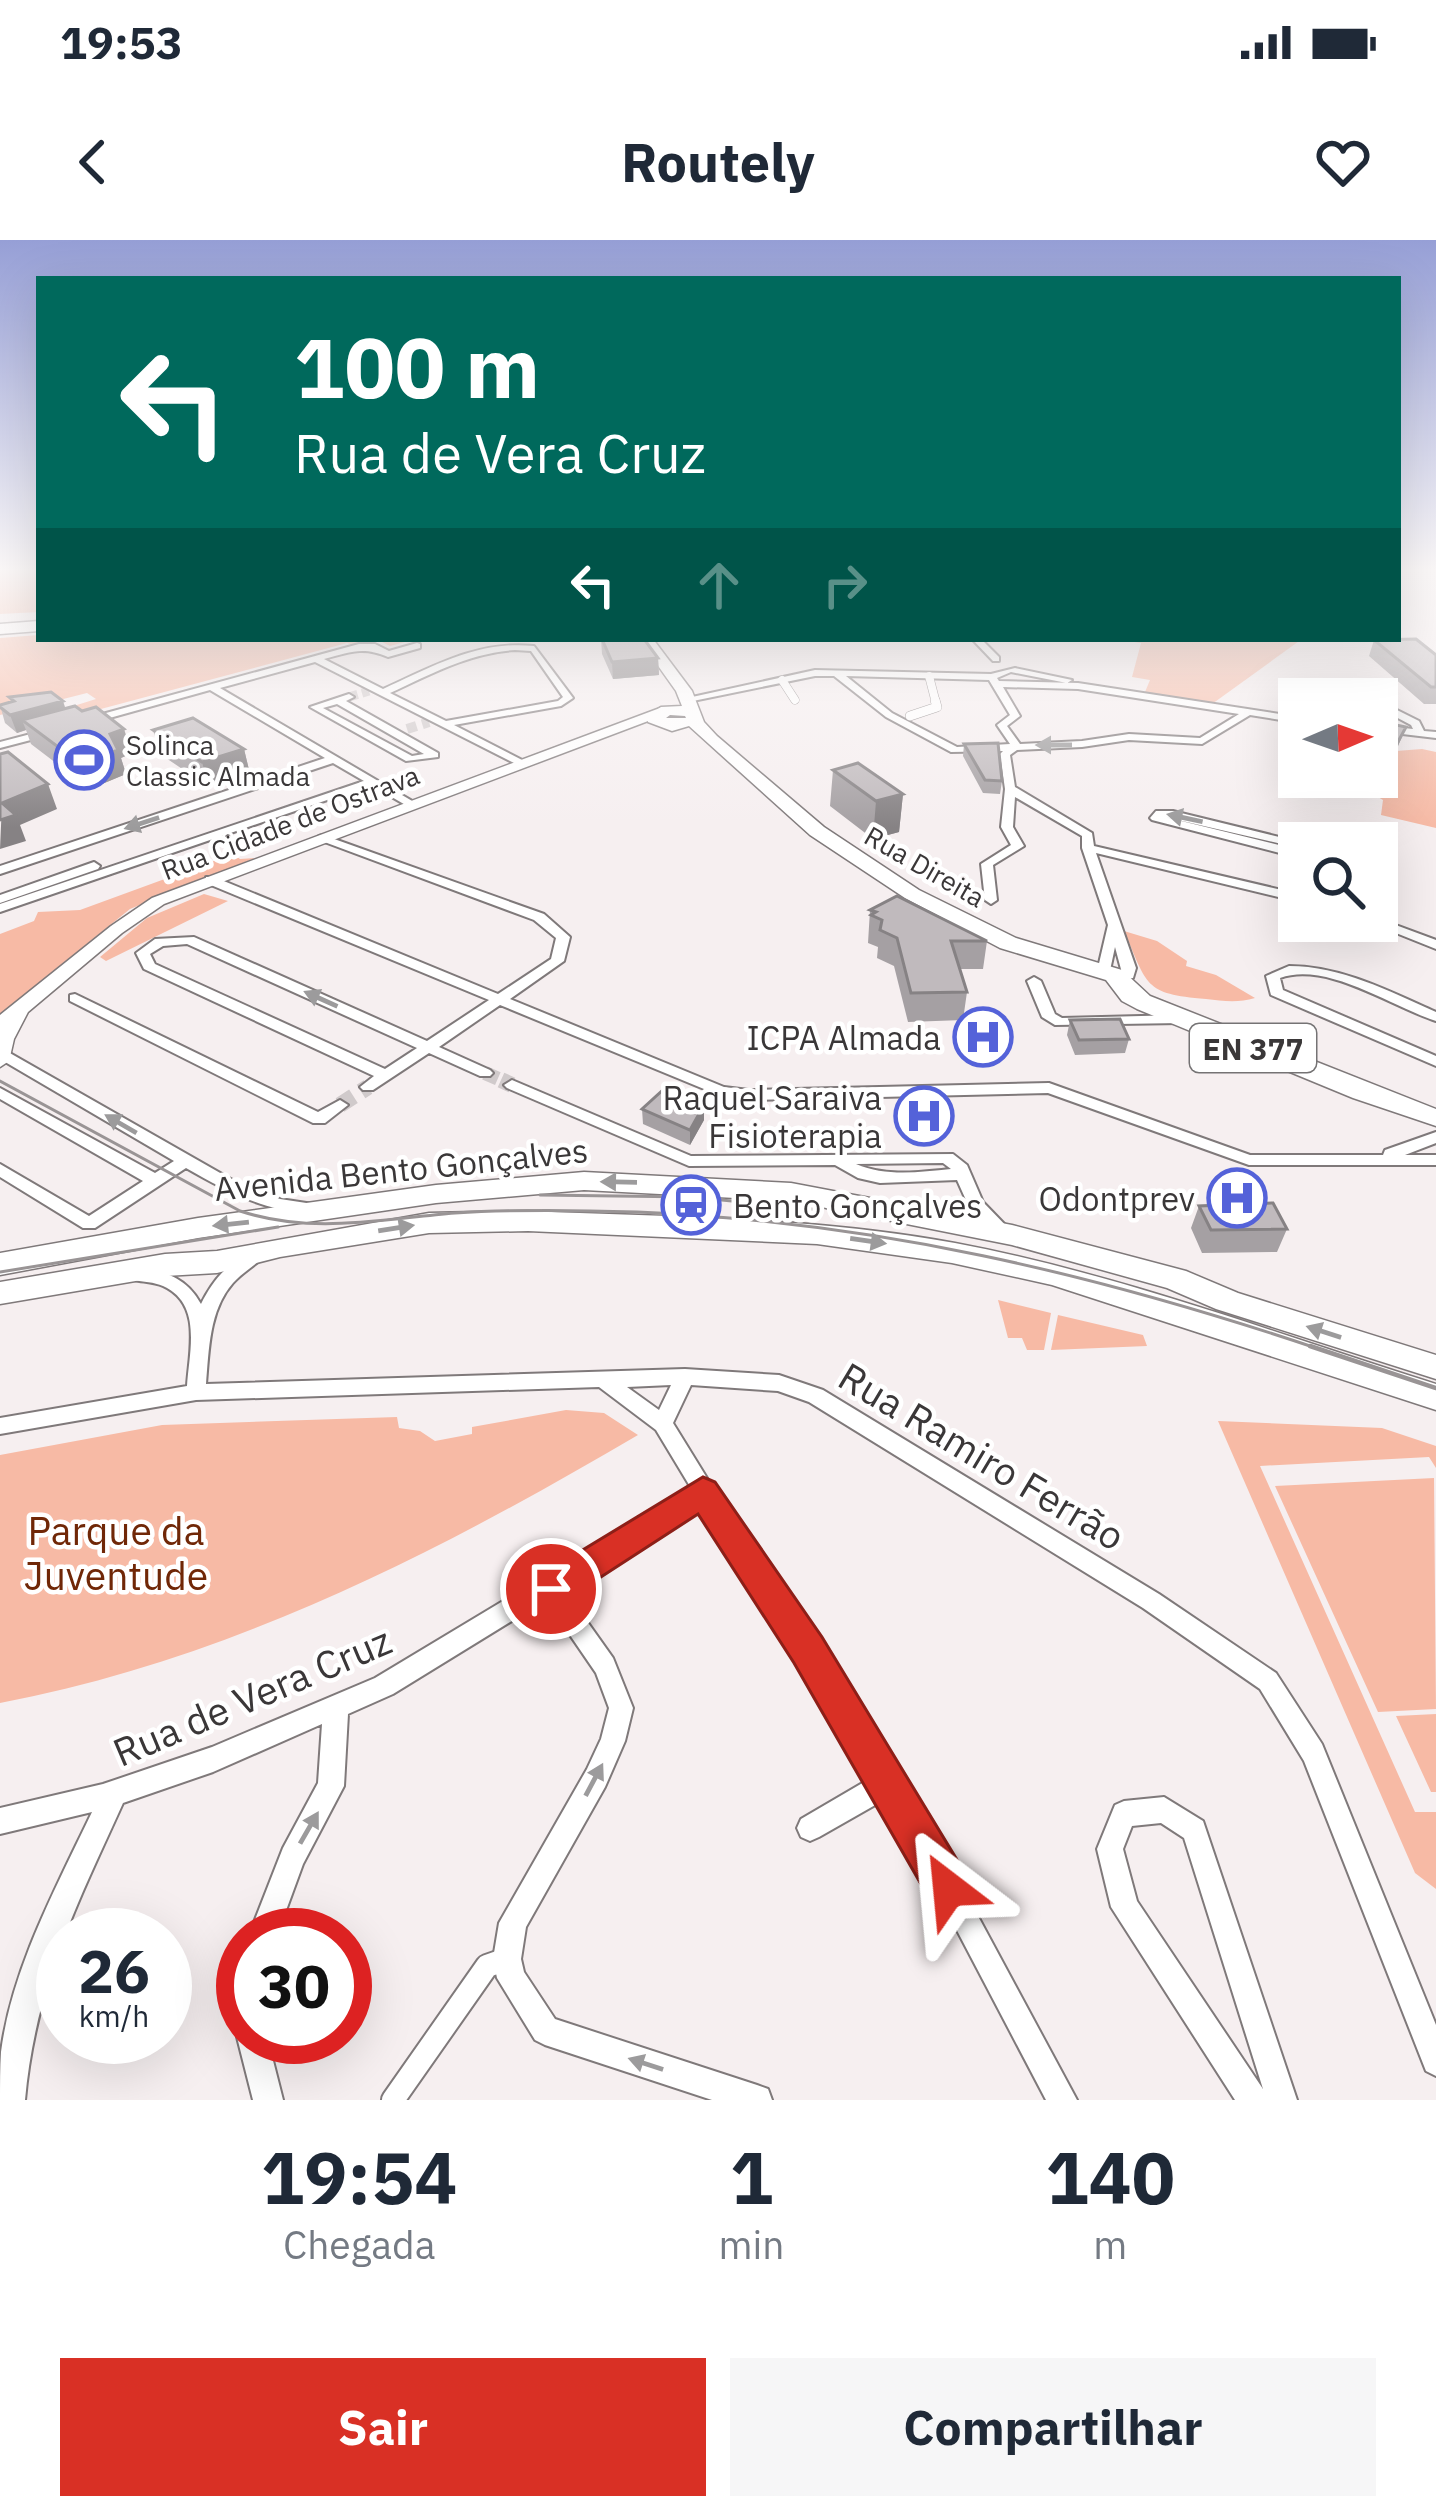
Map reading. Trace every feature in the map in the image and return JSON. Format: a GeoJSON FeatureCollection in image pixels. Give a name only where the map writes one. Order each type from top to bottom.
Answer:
{"type":"FeatureCollection","features":[{"type":"Feature","properties":{"kind":"main road","name":"EN 377"},"geometry":{"type":"LineString","coordinates":[[656,654],[689,704]]}},
{"type":"Feature","properties":{"kind":"main road"},"geometry":{"type":"LineString","coordinates":[[666,718],[677,702],[689,704]]}},
{"type":"Feature","properties":{"kind":"main road"},"geometry":{"type":"LineString","coordinates":[[666,718],[689,704]]}},
{"type":"Feature","properties":{"kind":"main road","name":"Rua Direita"},"geometry":{"type":"LineString","coordinates":[[689,704],[711,740],[768,792],[783,816],[817,831],[912,894],[1008,943],[1033,962],[1107,979]]}},
{"type":"Feature","properties":{"kind":"main road","name":"Rua Direita"},"geometry":{"type":"LineString","coordinates":[[666,718],[711,740]]}},
{"type":"Feature","properties":{"kind":"main road","name":"EN 377"},"geometry":{"type":"LineString","coordinates":[[1107,979],[1145,1004],[1436,1118]]}},
{"type":"Feature","properties":{"kind":"main road","name":"EN 377"},"geometry":{"type":"LineString","coordinates":[[1362,1092],[1436,1133]]}},
{"type":"Feature","properties":{"kind":"main road","name":"Avenida Bento Gonçalves"},"geometry":{"type":"LineString","coordinates":[[0,1264],[198,1228],[436,1194],[584,1181],[791,1192],[1004,1233],[1176,1279],[1227,1301],[1436,1367]]}},
{"type":"Feature","properties":{"kind":"main road","name":"Avenida Bento Gonçalves"},"geometry":{"type":"LineString","coordinates":[[0,1292],[206,1264],[280,1247],[448,1222],[673,1226],[838,1237],[952,1253],[1054,1275],[1436,1397]]}},
{"type":"Feature","properties":{"kind":"street"},"geometry":{"type":"LineString","coordinates":[[0,746],[335,654]]}},
{"type":"Feature","properties":{"kind":"street"},"geometry":{"type":"LineString","coordinates":[[376,690],[474,654]]}},
{"type":"Feature","properties":{"kind":"street"},"geometry":{"type":"LineString","coordinates":[[437,722],[568,701],[537,654]]}},
{"type":"Feature","properties":{"kind":"street"},"geometry":{"type":"LineString","coordinates":[[985,654],[1015,716],[1002,729],[1016,746]]}},
{"type":"Feature","properties":{"kind":"street"},"geometry":{"type":"LineString","coordinates":[[317,659],[522,764]]}},
{"type":"Feature","properties":{"kind":"street"},"geometry":{"type":"LineString","coordinates":[[689,704],[782,680],[836,673],[929,676],[1010,669],[1078,686]]}},
{"type":"Feature","properties":{"kind":"street"},"geometry":{"type":"LineString","coordinates":[[995,671],[1010,669]]}},
{"type":"Feature","properties":{"kind":"street"},"geometry":{"type":"LineString","coordinates":[[995,671],[1278,718]]}},
{"type":"Feature","properties":{"kind":"street"},"geometry":{"type":"LineString","coordinates":[[836,673],[889,715],[947,748],[1082,744],[1129,736],[1202,741],[1246,714]]}},
{"type":"Feature","properties":{"kind":"street"},"geometry":{"type":"LineString","coordinates":[[910,716],[937,707],[929,676]]}},
{"type":"Feature","properties":{"kind":"street"},"geometry":{"type":"LineString","coordinates":[[782,680],[795,700]]}},
{"type":"Feature","properties":{"kind":"street"},"geometry":{"type":"LineString","coordinates":[[213,688],[413,805]]}},
{"type":"Feature","properties":{"kind":"street"},"geometry":{"type":"LineString","coordinates":[[343,698],[403,730],[434,754],[410,759],[315,707],[343,698]]}},
{"type":"Feature","properties":{"kind":"street"},"geometry":{"type":"LineString","coordinates":[[1398,714],[1415,723],[1419,731]]}},
{"type":"Feature","properties":{"kind":"street","name":"Rua Cidade de Ostrava"},"geometry":{"type":"LineString","coordinates":[[0,1024],[137,913],[210,880],[603,734],[666,718]]}},
{"type":"Feature","properties":{"kind":"street"},"geometry":{"type":"LineString","coordinates":[[1398,730],[1436,735]]}},
{"type":"Feature","properties":{"kind":"street"},"geometry":{"type":"LineString","coordinates":[[991,900],[987,864],[1018,845],[1007,827],[1006,754],[1016,746]]}},
{"type":"Feature","properties":{"kind":"street"},"geometry":{"type":"LineString","coordinates":[[0,870],[333,759]]}},
{"type":"Feature","properties":{"kind":"street"},"geometry":{"type":"LineString","coordinates":[[1,906],[373,781]]}},
{"type":"Feature","properties":{"kind":"street"},"geometry":{"type":"LineString","coordinates":[[1010,789],[1084,831],[1112,928],[1129,968],[1128,975],[1107,979],[1112,928]]}},
{"type":"Feature","properties":{"kind":"street"},"geometry":{"type":"LineString","coordinates":[[1278,839],[1174,814],[1160,813],[1156,818],[1278,849]]}},
{"type":"Feature","properties":{"kind":"street"},"geometry":{"type":"LineString","coordinates":[[323,838],[539,917],[559,930],[564,944],[556,961],[368,1087]]}},
{"type":"Feature","properties":{"kind":"street"},"geometry":{"type":"LineString","coordinates":[[1088,848],[1278,893]]}},
{"type":"Feature","properties":{"kind":"street"},"geometry":{"type":"LineString","coordinates":[[210,880],[731,1094],[1049,1088],[1231,1156],[1269,1161],[1436,1160]]}},
{"type":"Feature","properties":{"kind":"street"},"geometry":{"type":"LineString","coordinates":[[1398,931],[1436,945]]}},
{"type":"Feature","properties":{"kind":"street"},"geometry":{"type":"LineString","coordinates":[[385,1075],[149,966],[143,953],[160,942],[189,940],[485,1073]]}},
{"type":"Feature","properties":{"kind":"street"},"geometry":{"type":"LineString","coordinates":[[1436,1017],[1326,973],[1298,968],[1277,972],[1272,983],[1285,997],[1436,1061]]}},
{"type":"Feature","properties":{"kind":"street"},"geometry":{"type":"LineString","coordinates":[[1034,981],[1049,1017],[1060,1022],[1181,1019]]}},
{"type":"Feature","properties":{"kind":"street"},"geometry":{"type":"LineString","coordinates":[[75,998],[319,1119],[340,1105]]}},
{"type":"Feature","properties":{"kind":"street","name":"Rua Cidade de Ostrava"},"geometry":{"type":"LineString","coordinates":[[1,1053],[24,1009]]}},
{"type":"Feature","properties":{"kind":"street"},"geometry":{"type":"LineString","coordinates":[[1,1053],[237,1190],[278,1205],[344,1210]]}},
{"type":"Feature","properties":{"kind":"street"},"geometry":{"type":"LineString","coordinates":[[512,1084],[689,1161],[838,1159],[860,1174],[877,1177],[962,1174],[976,1205],[1004,1233]]}},
{"type":"Feature","properties":{"kind":"street"},"geometry":{"type":"LineString","coordinates":[[0,1093],[158,1180]]}},
{"type":"Feature","properties":{"kind":"street"},"geometry":{"type":"LineString","coordinates":[[1379,1159],[1436,1133]]}},
{"type":"Feature","properties":{"kind":"street"},"geometry":{"type":"LineString","coordinates":[[0,1170],[87,1224],[184,1161]]}},
{"type":"Feature","properties":{"kind":"street"},"geometry":{"type":"LineString","coordinates":[[196,1392],[201,1325],[214,1292],[243,1264],[280,1247]]}},
{"type":"Feature","properties":{"kind":"street"},"geometry":{"type":"LineString","coordinates":[[119,1274],[178,1282],[189,1292],[201,1325]]}},
{"type":"Feature","properties":{"kind":"street"},"geometry":{"type":"LineString","coordinates":[[663,1424],[685,1377]]}},
{"type":"Feature","properties":{"kind":"street","name":"Rua Ramiro Ferrão"},"geometry":{"type":"LineString","coordinates":[[0,1426],[196,1392],[685,1377],[779,1383],[816,1396],[1151,1600],[1268,1681],[1292,1712],[1313,1753],[1436,2061]]}},
{"type":"Feature","properties":{"kind":"street"},"geometry":{"type":"LineString","coordinates":[[604,1380],[663,1424],[808,1650],[1062,2100]]}},
{"type":"Feature","properties":{"kind":"street","name":"Rua de Vera Cruz"},"geometry":{"type":"LineString","coordinates":[[0,1821],[115,1792],[213,1759],[384,1686],[551,1589],[703,1492]]}},
{"type":"Feature","properties":{"kind":"street"},"geometry":{"type":"LineString","coordinates":[[551,1589],[605,1666],[621,1708],[614,1741],[596,1778],[513,1923],[507,1959],[523,2003],[545,2030],[757,2100]]}},
{"type":"Feature","properties":{"kind":"street"},"geometry":{"type":"LineString","coordinates":[[272,1908],[292,1857],[331,1786],[336,1705]]}},
{"type":"Feature","properties":{"kind":"street"},"geometry":{"type":"LineString","coordinates":[[810,1828],[887,1783]]}},
{"type":"Feature","properties":{"kind":"street"},"geometry":{"type":"LineString","coordinates":[[10,2100],[23,2021],[40,1960],[60,1905],[115,1792]]}},
{"type":"Feature","properties":{"kind":"street"},"geometry":{"type":"LineString","coordinates":[[1253,2100],[1125,1907],[1110,1849],[1124,1814],[1164,1810],[1194,1830],[1282,2100]]}},
{"type":"Feature","properties":{"kind":"street"},"geometry":{"type":"LineString","coordinates":[[393,2100],[488,1966],[507,1959]]}},
{"type":"Feature","properties":{"kind":"street"},"geometry":{"type":"LineString","coordinates":[[259,2064],[268,2100]]}},
{"type":"Feature","properties":{"kind":"green space"},"geometry":{"type":"Polygon","coordinates":[[[0,654],[307,654],[71,717],[61,710],[96,699],[87,693],[0,715],[0,654]]]}},
{"type":"Feature","properties":{"kind":"green space"},"geometry":{"type":"Polygon","coordinates":[[[1138,654],[1282,654],[1212,704],[1145,692],[1150,680],[1132,677],[1138,654]]]}},
{"type":"Feature","properties":{"kind":"green space"},"geometry":{"type":"Polygon","coordinates":[[[1398,751],[1436,752],[1436,828],[1381,815],[1380,798],[1398,798],[1398,751]]]}},
{"type":"Feature","properties":{"kind":"green space"},"geometry":{"type":"Polygon","coordinates":[[[233,854],[240,859],[255,858],[130,909],[0,1014],[0,934],[34,921],[38,912],[80,910],[233,854]]]}},
{"type":"Feature","properties":{"kind":"green space"},"geometry":{"type":"Polygon","coordinates":[[[204,894],[228,901],[106,961],[100,957],[147,918],[204,894]]]}},
{"type":"Feature","properties":{"kind":"green space"},"geometry":{"type":"Polygon","coordinates":[[[1124,931],[1157,941],[1187,961],[1186,966],[1216,975],[1255,998],[1218,1000],[1159,990],[1144,975],[1124,931]]]}},
{"type":"Feature","properties":{"kind":"green space"},"geometry":{"type":"Polygon","coordinates":[[[998,1300],[1051,1313],[1044,1350],[1027,1350],[1022,1338],[1008,1338],[998,1300]]]}},
{"type":"Feature","properties":{"kind":"green space"},"geometry":{"type":"Polygon","coordinates":[[[1058,1315],[1143,1335],[1147,1346],[1051,1350],[1058,1315]]]}},
{"type":"Feature","properties":{"kind":"green space","name":"Parque da Juventude"},"geometry":{"type":"Polygon","coordinates":[[[566,1410],[604,1413],[638,1435],[487,1520],[330,1597],[168,1659],[0,1703],[0,1455],[162,1425],[397,1417],[399,1428],[420,1431],[435,1441],[472,1434],[472,1427],[566,1410]]]}},
{"type":"Feature","properties":{"kind":"green space"},"geometry":{"type":"Polygon","coordinates":[[[1218,1421],[1382,1428],[1436,1446],[1436,1468],[1429,1457],[1260,1466],[1415,1812],[1436,1812],[1436,1889],[1415,1873],[1218,1421]]]}},
{"type":"Feature","properties":{"kind":"green space"},"geometry":{"type":"Polygon","coordinates":[[[1434,1478],[1436,1709],[1378,1712],[1275,1486],[1434,1478]]]}},
{"type":"Feature","properties":{"kind":"green space"},"geometry":{"type":"Polygon","coordinates":[[[1436,1714],[1436,1792],[1431,1792],[1396,1716],[1436,1714]]]}},
{"type":"Feature","properties":{"kind":"building"},"geometry":{"type":"Polygon","coordinates":[[[608,654],[655,654],[658,658],[612,662],[608,654]]]}},
{"type":"Feature","properties":{"kind":"building"},"geometry":{"type":"Polygon","coordinates":[[[1391,654],[1436,655],[1436,687],[1391,654]]]}},
{"type":"Feature","properties":{"kind":"building"},"geometry":{"type":"Polygon","coordinates":[[[51,692],[63,701],[10,715],[0,707],[14,701],[9,697],[51,692]]]}},
{"type":"Feature","properties":{"kind":"building"},"geometry":{"type":"Polygon","coordinates":[[[75,706],[82,711],[96,707],[124,729],[110,734],[118,750],[81,764],[22,720],[75,706]]]}},
{"type":"Feature","properties":{"kind":"building"},"geometry":{"type":"Polygon","coordinates":[[[193,718],[244,749],[202,762],[153,730],[193,718]]]}},
{"type":"Feature","properties":{"kind":"building"},"geometry":{"type":"Polygon","coordinates":[[[998,743],[1002,781],[985,780],[964,744],[998,743]]]}},
{"type":"Feature","properties":{"kind":"building"},"geometry":{"type":"Polygon","coordinates":[[[8,752],[48,784],[2,803],[16,815],[0,820],[0,754],[8,752]]]}},
{"type":"Feature","properties":{"kind":"building"},"geometry":{"type":"Polygon","coordinates":[[[858,763],[903,794],[876,801],[833,770],[858,763]]]}},
{"type":"Feature","properties":{"kind":"building"},"geometry":{"type":"Polygon","coordinates":[[[897,896],[987,941],[951,941],[967,992],[911,993],[897,938],[880,930],[882,920],[870,910],[897,896]]]}},
{"type":"Feature","properties":{"kind":"building"},"geometry":{"type":"Polygon","coordinates":[[[1120,1019],[1129,1039],[1079,1040],[1070,1020],[1120,1019]]]}},
{"type":"Feature","properties":{"kind":"building"},"geometry":{"type":"Polygon","coordinates":[[[664,1089],[704,1105],[690,1130],[642,1109],[664,1089]]]}},
{"type":"Feature","properties":{"kind":"building"},"geometry":{"type":"Polygon","coordinates":[[[1273,1203],[1287,1229],[1211,1230],[1199,1206],[1273,1203]]]}},
{"type":"Feature","properties":{"kind":"tunnel"},"geometry":{"type":"LineString","coordinates":[[349,697],[369,691]]}},
{"type":"Feature","properties":{"kind":"tunnel"},"geometry":{"type":"LineString","coordinates":[[407,729],[429,722]]}},
{"type":"Feature","properties":{"kind":"tunnel"},"geometry":{"type":"LineString","coordinates":[[485,1073],[508,1083]]}},
{"type":"Feature","properties":{"kind":"tunnel"},"geometry":{"type":"LineString","coordinates":[[501,1080],[512,1085]]}},
{"type":"Feature","properties":{"kind":"tunnel"},"geometry":{"type":"LineString","coordinates":[[340,1105],[368,1087]]}},
{"type":"Feature","properties":{"kind":"tram line"},"geometry":{"type":"LineString","coordinates":[[0,1081],[240,1211],[267,1218],[321,1224],[569,1210],[813,1227],[1067,1275],[1319,1349]]}},
{"type":"Feature","properties":{"kind":"tram line"},"geometry":{"type":"LineString","coordinates":[[540,1195],[692,1197],[821,1210]]}},
{"type":"Feature","properties":{"kind":"tram line"},"geometry":{"type":"LineString","coordinates":[[0,1272],[278,1227]]}},
{"type":"Feature","properties":{"kind":"tram line"},"geometry":{"type":"LineString","coordinates":[[1310,1346],[1319,1349]]}},
{"type":"Feature","properties":{"kind":"tram line"},"geometry":{"type":"LineString","coordinates":[[1319,1349],[1436,1388]]}},
{"type":"Feature","properties":{"kind":"place","name":"Solinca Classic Almada"},"geometry":{"type":"Point","coordinates":[84,760]}},
{"type":"Feature","properties":{"kind":"place","name":"ICPA Almada"},"geometry":{"type":"Point","coordinates":[983,1037]}},
{"type":"Feature","properties":{"kind":"place","name":"Raquel Saraiva Fisioterapia"},"geometry":{"type":"Point","coordinates":[924,1116]}},
{"type":"Feature","properties":{"kind":"place","name":"Odontprev"},"geometry":{"type":"Point","coordinates":[1237,1198]}},
{"type":"Feature","properties":{"kind":"place","name":"Bento Gonçalves"},"geometry":{"type":"Point","coordinates":[691,1205]}},
{"type":"Feature","properties":{"kind":"route"},"geometry":{"type":"LineString","coordinates":[[551,1589],[703,1492],[808,1650],[949,1889]]}}]}
